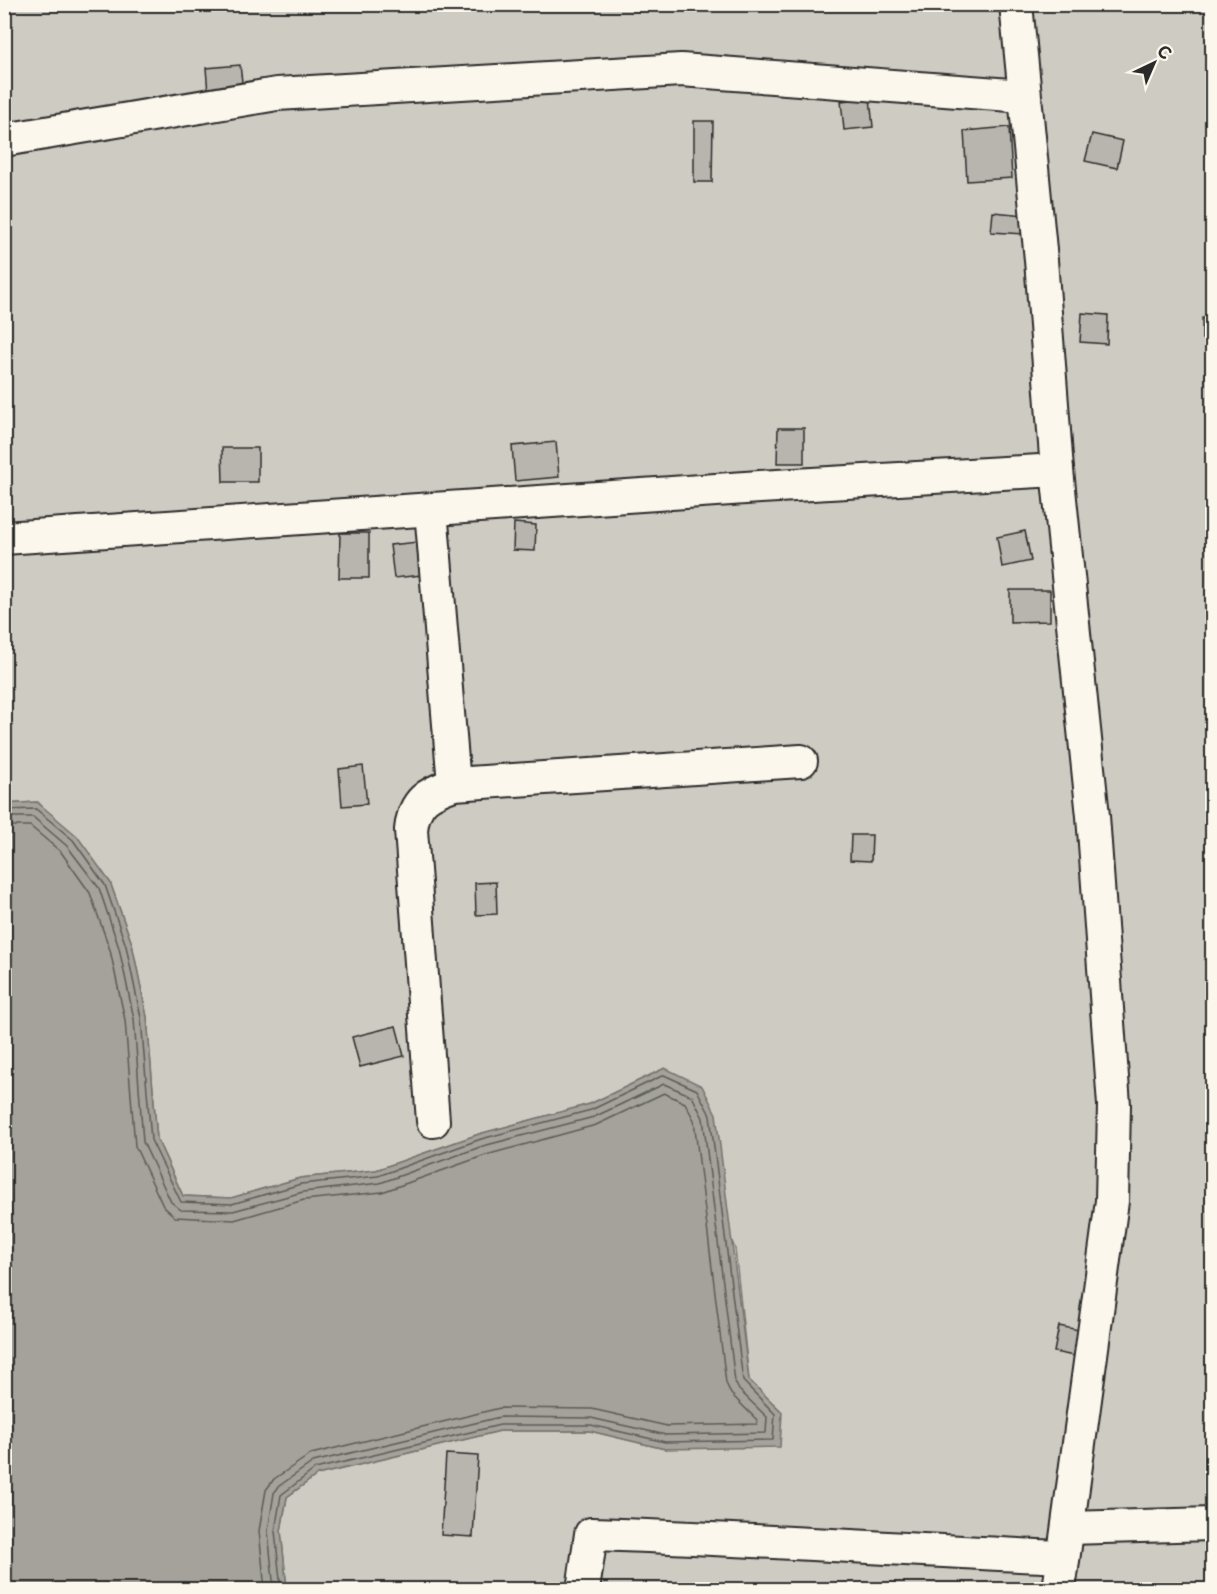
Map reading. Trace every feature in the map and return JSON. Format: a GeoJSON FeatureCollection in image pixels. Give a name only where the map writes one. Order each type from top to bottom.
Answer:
{"type":"FeatureCollection","features":[{"type":"Feature","properties":{"kind":"lane"},"geometry":{"type":"LineString","coordinates":[[1016,4],[1041,260],[1057,470],[1093,816],[1114,1105],[1112,1201],[1059,1590]]}},
{"type":"Feature","properties":{"kind":"lane"},"geometry":{"type":"LineString","coordinates":[[4,140],[278,94],[681,70],[1024,96]]}},
{"type":"Feature","properties":{"kind":"lane"},"geometry":{"type":"LineString","coordinates":[[4,538],[760,487],[1057,470]]}},
{"type":"Feature","properties":{"kind":"lane"},"geometry":{"type":"LineString","coordinates":[[431,510],[454,784]]}},
{"type":"Feature","properties":{"kind":"lane"},"geometry":{"type":"LineString","coordinates":[[433,1120],[411,830],[413,815],[428,794],[454,784],[801,761]]}},
{"type":"Feature","properties":{"kind":"lane"},"geometry":{"type":"LineString","coordinates":[[583,1590],[591,1534],[756,1539],[890,1550],[1065,1543],[1212,1524]]}},
{"type":"Feature","properties":{"kind":"shaded area"},"geometry":{"type":"Polygon","coordinates":[[[5,5],[1212,5],[1212,1589],[287,1589],[281,1531],[287,1497],[317,1475],[500,1431],[590,1431],[665,1449],[782,1412],[749,1380],[735,1249],[665,1068],[590,1104],[479,1134],[376,1170],[300,1178],[231,1198],[183,1196],[157,1139],[147,1017],[132,944],[110,882],[38,802],[5,804],[5,5]]]}},
{"type":"Feature","properties":{"kind":"water"},"geometry":{"type":"Polygon","coordinates":[[[37,802],[77,836],[110,882],[132,944],[147,1017],[157,1139],[183,1196],[231,1198],[300,1178],[376,1170],[479,1134],[590,1104],[665,1068],[702,1086],[716,1114],[749,1380],[782,1412],[780,1447],[665,1449],[590,1431],[500,1431],[317,1475],[287,1497],[281,1531],[287,1589],[5,1589],[4,804],[37,802]]]}},
{"type":"Feature","properties":{"kind":"building"},"geometry":{"type":"Polygon","coordinates":[[[240,65],[243,90],[208,93],[206,68],[240,65]]]}},
{"type":"Feature","properties":{"kind":"building"},"geometry":{"type":"Polygon","coordinates":[[[870,98],[873,127],[844,130],[841,101],[870,98]]]}},
{"type":"Feature","properties":{"kind":"building"},"geometry":{"type":"Polygon","coordinates":[[[694,121],[713,121],[712,182],[694,182],[694,121]]]}},
{"type":"Feature","properties":{"kind":"building"},"geometry":{"type":"Polygon","coordinates":[[[1009,127],[1012,178],[967,181],[964,131],[1009,127]]]}},
{"type":"Feature","properties":{"kind":"building"},"geometry":{"type":"Polygon","coordinates":[[[1092,134],[1123,141],[1117,168],[1085,161],[1092,134]]]}},
{"type":"Feature","properties":{"kind":"building"},"geometry":{"type":"Polygon","coordinates":[[[993,212],[1026,215],[1025,234],[991,232],[993,212]]]}},
{"type":"Feature","properties":{"kind":"building"},"geometry":{"type":"Polygon","coordinates":[[[1082,313],[1108,315],[1107,344],[1080,342],[1082,313]]]}},
{"type":"Feature","properties":{"kind":"building"},"geometry":{"type":"Polygon","coordinates":[[[1202,318],[1212,318],[1212,339],[1202,339],[1202,318]]]}},
{"type":"Feature","properties":{"kind":"building"},"geometry":{"type":"Polygon","coordinates":[[[778,428],[804,428],[804,463],[777,463],[778,428]]]}},
{"type":"Feature","properties":{"kind":"building"},"geometry":{"type":"Polygon","coordinates":[[[556,442],[559,477],[515,481],[512,446],[556,442]]]}},
{"type":"Feature","properties":{"kind":"building"},"geometry":{"type":"Polygon","coordinates":[[[222,448],[258,448],[258,482],[223,482],[222,448]]]}},
{"type":"Feature","properties":{"kind":"building"},"geometry":{"type":"Polygon","coordinates":[[[514,523],[536,525],[535,551],[513,550],[514,523]]]}},
{"type":"Feature","properties":{"kind":"building"},"geometry":{"type":"Polygon","coordinates":[[[1025,531],[1031,561],[1002,567],[997,537],[1025,531]]]}},
{"type":"Feature","properties":{"kind":"building"},"geometry":{"type":"Polygon","coordinates":[[[340,533],[369,533],[369,578],[339,578],[340,533]]]}},
{"type":"Feature","properties":{"kind":"building"},"geometry":{"type":"Polygon","coordinates":[[[418,542],[422,575],[394,578],[390,545],[418,542]]]}},
{"type":"Feature","properties":{"kind":"building"},"geometry":{"type":"Polygon","coordinates":[[[1010,590],[1050,590],[1050,621],[1010,622],[1010,590]]]}},
{"type":"Feature","properties":{"kind":"building"},"geometry":{"type":"Polygon","coordinates":[[[363,766],[367,804],[342,806],[339,769],[363,766]]]}},
{"type":"Feature","properties":{"kind":"building"},"geometry":{"type":"Polygon","coordinates":[[[851,835],[872,835],[871,861],[850,860],[851,835]]]}},
{"type":"Feature","properties":{"kind":"building"},"geometry":{"type":"Polygon","coordinates":[[[496,882],[497,914],[476,915],[475,883],[496,882]]]}},
{"type":"Feature","properties":{"kind":"building"},"geometry":{"type":"Polygon","coordinates":[[[396,1026],[404,1056],[360,1067],[352,1037],[396,1026]]]}},
{"type":"Feature","properties":{"kind":"building"},"geometry":{"type":"Polygon","coordinates":[[[1059,1326],[1084,1331],[1079,1357],[1054,1352],[1059,1326]]]}},
{"type":"Feature","properties":{"kind":"building"},"geometry":{"type":"Polygon","coordinates":[[[446,1454],[478,1456],[473,1537],[441,1535],[446,1454]]]}}]}
